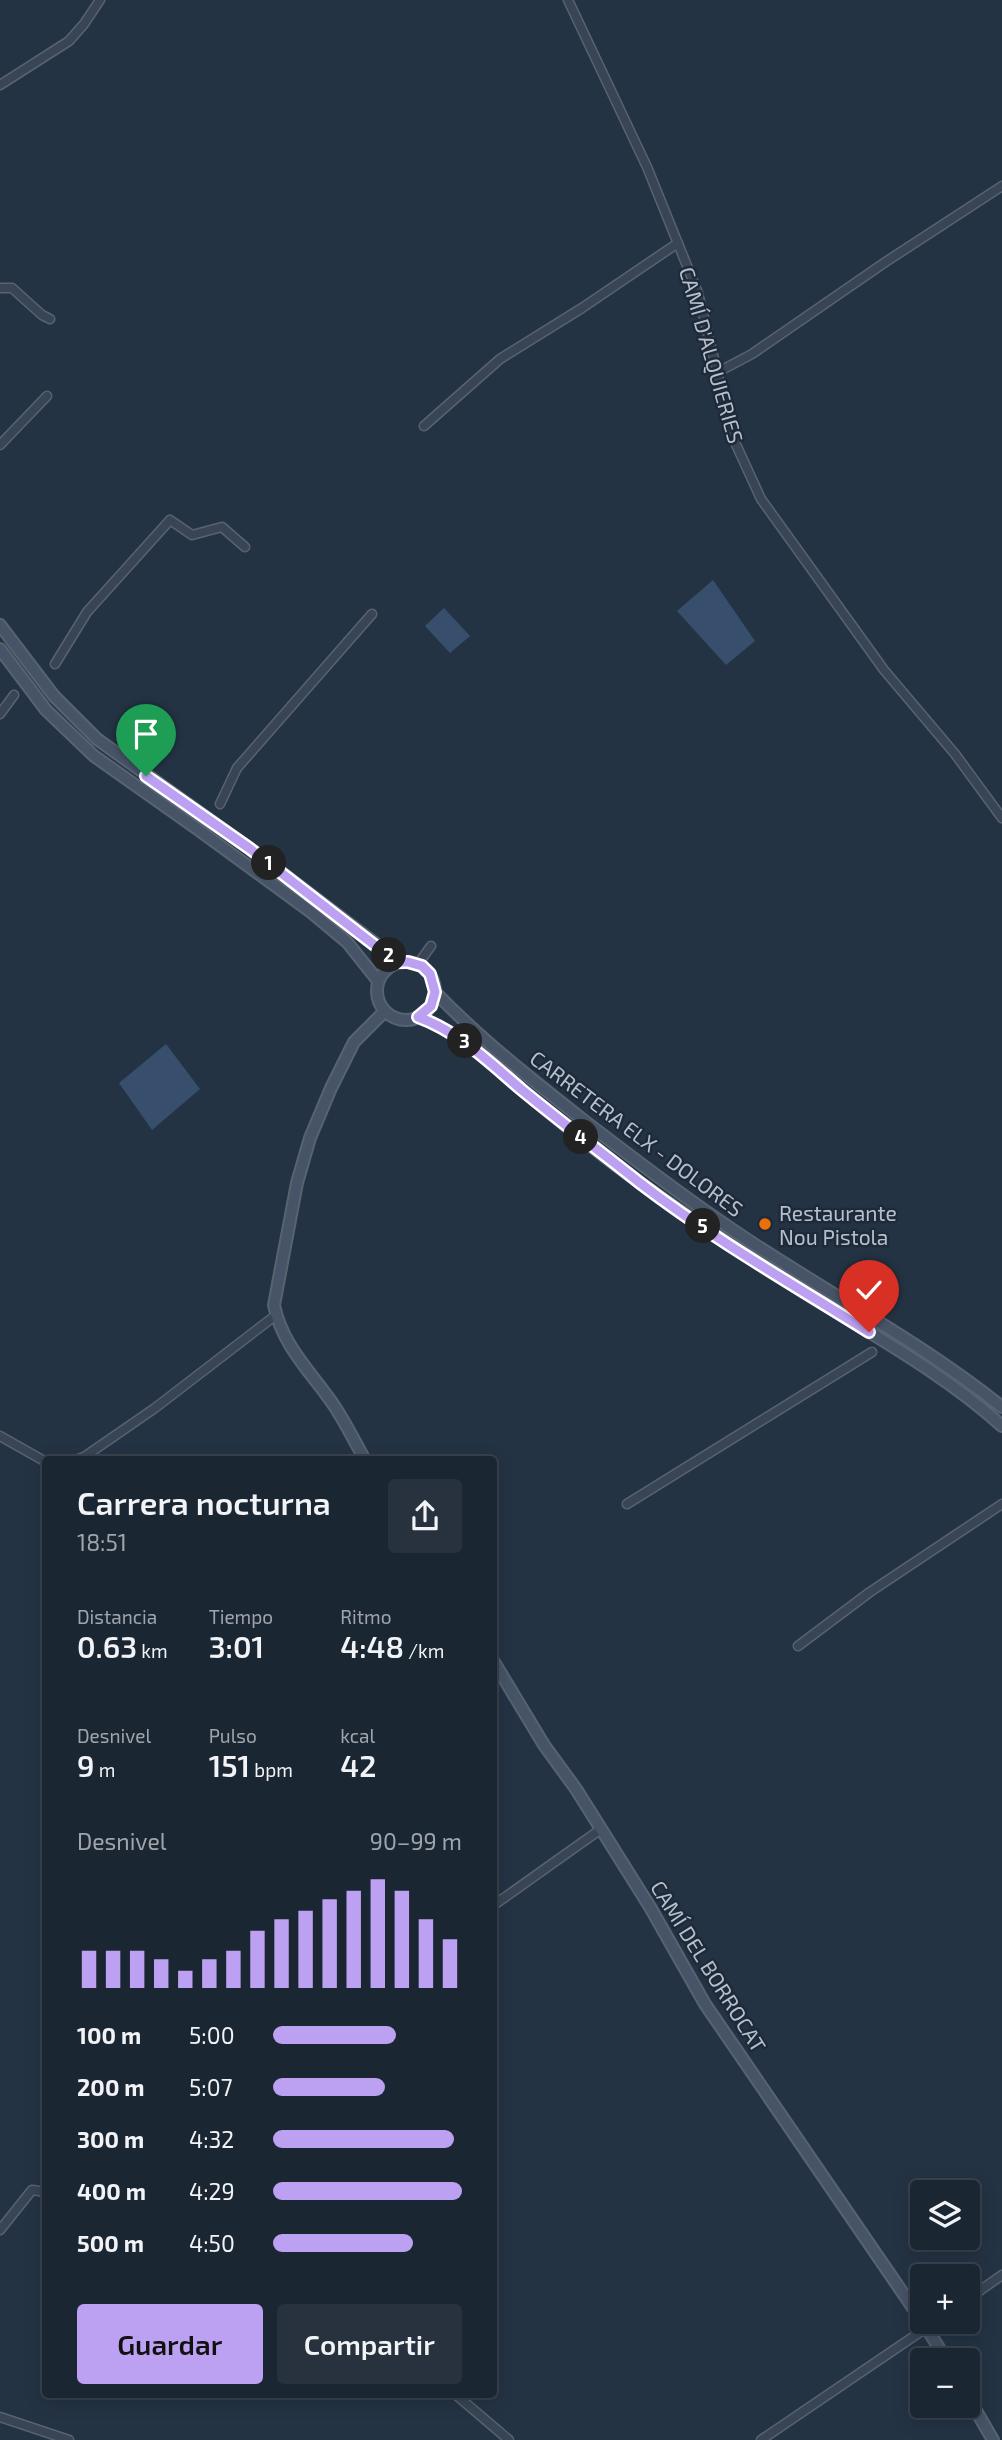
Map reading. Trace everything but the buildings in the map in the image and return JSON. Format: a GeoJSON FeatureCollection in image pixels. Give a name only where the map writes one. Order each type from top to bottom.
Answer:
{"type":"FeatureCollection","features":[{"type":"Feature","properties":{"kind":"main road"},"geometry":{"type":"LineString","coordinates":[[0,625],[54,696],[96,739],[249,848],[400,962],[418,964],[430,974],[435,992],[431,1006],[418,1017],[408,1020],[397,1019],[385,1011],[377,994],[378,981],[386,969],[400,962]]}},
{"type":"Feature","properties":{"kind":"main road"},"geometry":{"type":"LineString","coordinates":[[0,649],[46,710],[94,756],[310,912],[346,942],[378,981]]}},
{"type":"Feature","properties":{"kind":"main road","name":"CARRETERA ELX - DOLORES"},"geometry":{"type":"LineString","coordinates":[[435,992],[537,1083],[649,1171],[754,1244],[909,1339],[1002,1407]]}},
{"type":"Feature","properties":{"kind":"main road"},"geometry":{"type":"LineString","coordinates":[[363,1456],[335,1407],[289,1345],[278,1324],[274,1305],[297,1182],[310,1138],[354,1042],[385,1011]]}},
{"type":"Feature","properties":{"kind":"main road","name":"CARRETERA ELX - DOLORES"},"geometry":{"type":"LineString","coordinates":[[418,1017],[438,1024],[464,1041],[564,1124],[644,1185],[791,1284],[924,1367],[1002,1426]]}},
{"type":"Feature","properties":{"kind":"main road","name":"CAMÍ DEL BORROCAT"},"geometry":{"type":"LineString","coordinates":[[497,1667],[680,1957],[705,2004],[910,2299]]}},
{"type":"Feature","properties":{"kind":"main road"},"geometry":{"type":"LineString","coordinates":[[980,2418],[993,2440]]}},
{"type":"Feature","properties":{"kind":"street","name":"CAMÍ D'ALQUIERIES"},"geometry":{"type":"LineString","coordinates":[[568,0],[647,167],[698,293],[733,438],[761,499],[884,670],[955,754],[1002,818]]}},
{"type":"Feature","properties":{"kind":"street"},"geometry":{"type":"LineString","coordinates":[[0,85],[69,41],[96,2]]}},
{"type":"Feature","properties":{"kind":"street"},"geometry":{"type":"LineString","coordinates":[[718,372],[752,354],[1002,186]]}},
{"type":"Feature","properties":{"kind":"street"},"geometry":{"type":"LineString","coordinates":[[424,426],[500,359],[678,243]]}},
{"type":"Feature","properties":{"kind":"street"},"geometry":{"type":"LineString","coordinates":[[0,288],[12,288],[50,319]]}},
{"type":"Feature","properties":{"kind":"street"},"geometry":{"type":"LineString","coordinates":[[0,445],[47,396]]}},
{"type":"Feature","properties":{"kind":"street"},"geometry":{"type":"LineString","coordinates":[[55,664],[87,612],[170,520],[192,535],[222,527],[245,547]]}},
{"type":"Feature","properties":{"kind":"street"},"geometry":{"type":"LineString","coordinates":[[219,804],[237,768],[372,614]]}},
{"type":"Feature","properties":{"kind":"street"},"geometry":{"type":"LineString","coordinates":[[0,714],[14,695]]}},
{"type":"Feature","properties":{"kind":"street"},"geometry":{"type":"LineString","coordinates":[[418,964],[431,946]]}},
{"type":"Feature","properties":{"kind":"street"},"geometry":{"type":"LineString","coordinates":[[85,1456],[155,1408],[276,1315]]}},
{"type":"Feature","properties":{"kind":"street"},"geometry":{"type":"LineString","coordinates":[[627,1504],[872,1352]]}},
{"type":"Feature","properties":{"kind":"street"},"geometry":{"type":"LineString","coordinates":[[0,1436],[42,1460]]}},
{"type":"Feature","properties":{"kind":"street"},"geometry":{"type":"LineString","coordinates":[[798,1646],[880,1585],[1002,1504]]}},
{"type":"Feature","properties":{"kind":"street"},"geometry":{"type":"LineString","coordinates":[[497,1903],[601,1829]]}},
{"type":"Feature","properties":{"kind":"street"},"geometry":{"type":"LineString","coordinates":[[0,2231],[32,2190],[42,2191]]}},
{"type":"Feature","properties":{"kind":"street"},"geometry":{"type":"LineString","coordinates":[[980,2291],[1002,2275]]}},
{"type":"Feature","properties":{"kind":"street"},"geometry":{"type":"LineString","coordinates":[[761,2440],[911,2334]]}},
{"type":"Feature","properties":{"kind":"street"},"geometry":{"type":"LineString","coordinates":[[460,2398],[509,2440]]}},
{"type":"Feature","properties":{"kind":"street"},"geometry":{"type":"LineString","coordinates":[[0,2417],[69,2440]]}},
{"type":"Feature","properties":{"kind":"water"},"geometry":{"type":"Polygon","coordinates":[[[713,580],[755,641],[726,665],[677,611],[713,580]]]}},
{"type":"Feature","properties":{"kind":"water"},"geometry":{"type":"Polygon","coordinates":[[[444,608],[470,636],[450,653],[425,626],[444,608]]]}},
{"type":"Feature","properties":{"kind":"water"},"geometry":{"type":"Polygon","coordinates":[[[166,1044],[200,1089],[152,1130],[119,1083],[166,1044]]]}},
{"type":"Feature","properties":{"kind":"place","name":"Restaurante Nou Pistola"},"geometry":{"type":"Point","coordinates":[765,1224]}},
{"type":"Feature","properties":{"kind":"route"},"geometry":{"type":"LineString","coordinates":[[146,776],[249,848],[377,947],[400,962],[422,966],[430,974],[435,995],[431,1006],[418,1017],[438,1024],[464,1041],[564,1124],[644,1185],[720,1238],[869,1332]]}}]}
